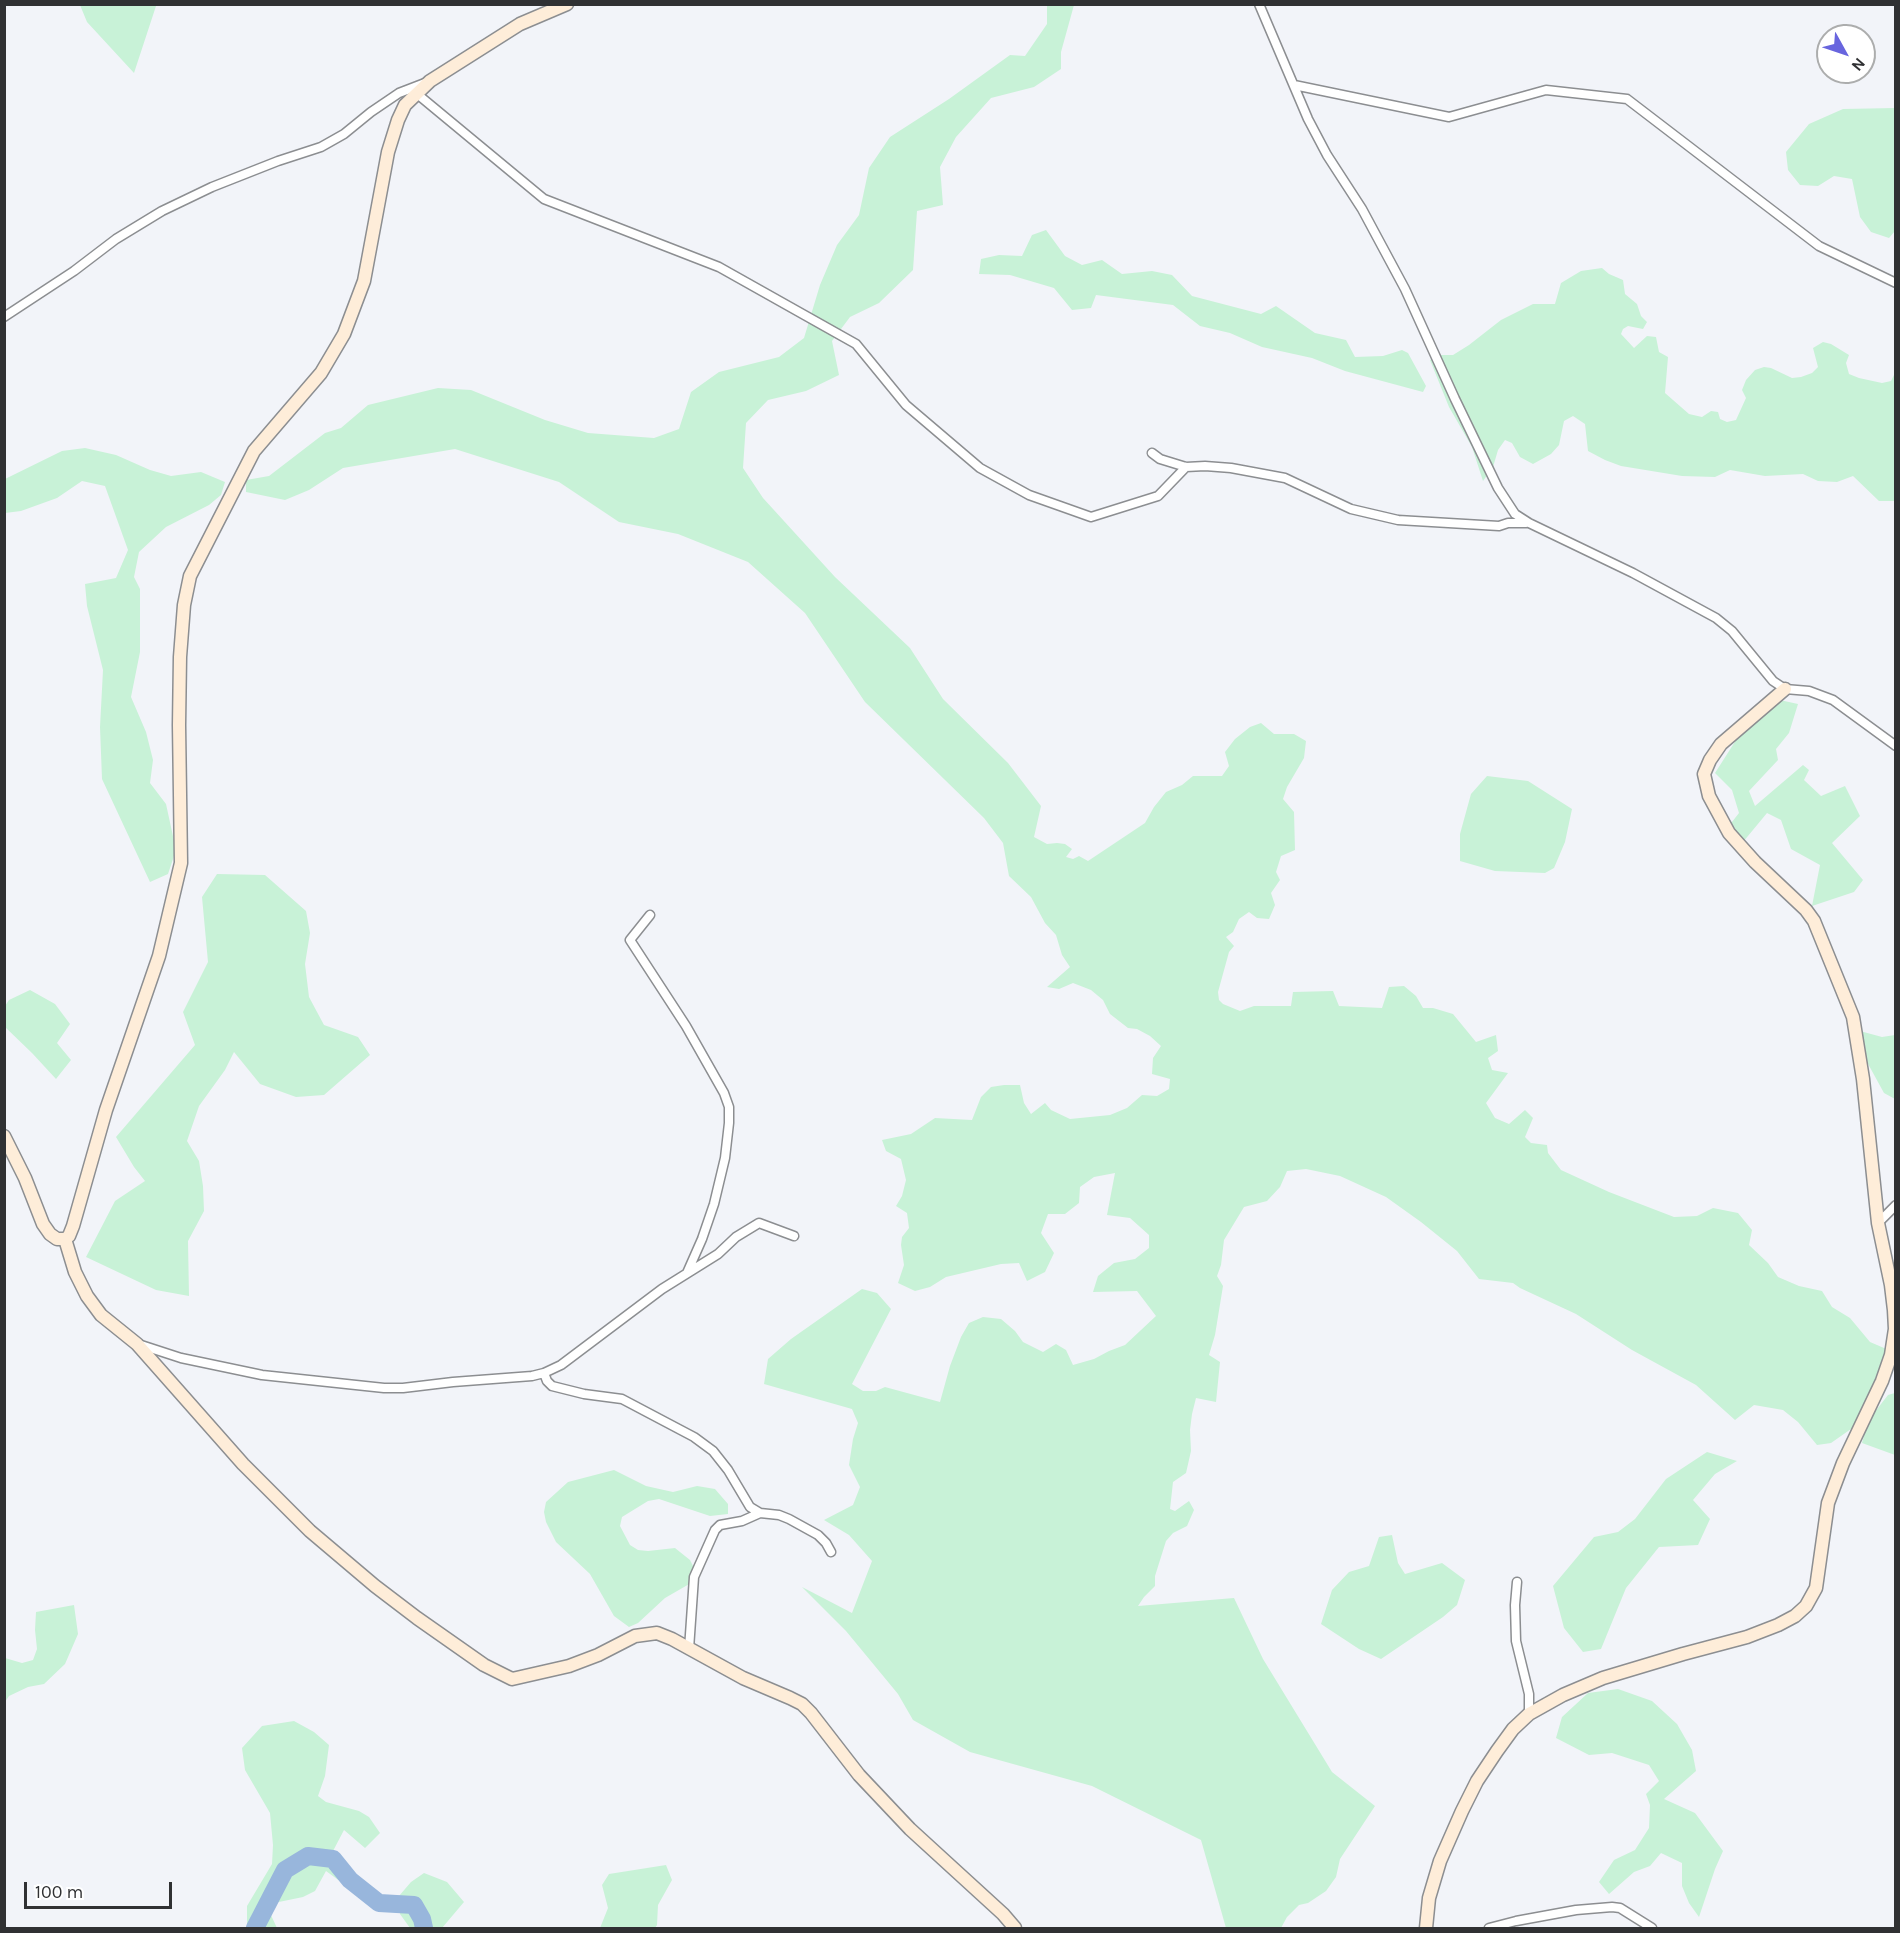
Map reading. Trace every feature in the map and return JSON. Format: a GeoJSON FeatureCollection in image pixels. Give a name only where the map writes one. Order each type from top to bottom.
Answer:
{"type":"FeatureCollection","features":[{"type":"Feature","properties":{"kind":"street"},"geometry":{"type":"LineString","coordinates":[[4,1136],[43,1224],[57,1239],[65,1239],[69,1236],[73,1226],[106,1110],[159,956],[181,863],[180,657],[184,605],[190,576],[254,451],[321,373],[344,334],[364,281],[388,152],[405,105],[430,81],[520,24],[567,4]]}},
{"type":"Feature","properties":{"kind":"street"},"geometry":{"type":"LineString","coordinates":[[1259,4],[1308,119],[1327,155],[1362,209],[1405,289],[1498,488],[1515,514],[1633,573],[1716,618],[1732,631],[1766,674],[1785,689],[1809,691],[1833,700],[1896,746]]}},
{"type":"Feature","properties":{"kind":"street"},"geometry":{"type":"LineString","coordinates":[[4,317],[74,271],[116,239],[162,211],[212,187],[321,147],[345,134],[399,93],[430,81]]}},
{"type":"Feature","properties":{"kind":"street"},"geometry":{"type":"LineString","coordinates":[[1294,85],[1449,117],[1546,90],[1628,99],[1819,246],[1896,283]]}},
{"type":"Feature","properties":{"kind":"street"},"geometry":{"type":"LineString","coordinates":[[416,93],[544,199],[719,267],[856,344],[906,405],[980,468],[1029,495],[1092,517],[1158,496],[1186,467]]}},
{"type":"Feature","properties":{"kind":"street"},"geometry":{"type":"LineString","coordinates":[[1152,453],[1160,459],[1186,467],[1231,468],[1285,478],[1352,509],[1398,519],[1499,526],[1508,523],[1529,523]]}},
{"type":"Feature","properties":{"kind":"street"},"geometry":{"type":"LineString","coordinates":[[1426,1929],[1429,1898],[1440,1861],[1462,1811],[1477,1781],[1513,1729],[1529,1714],[1563,1695],[1603,1678],[1747,1637],[1778,1625],[1795,1616],[1806,1606],[1816,1588],[1828,1503],[1843,1463],[1882,1381],[1891,1355],[1895,1329],[1894,1310],[1878,1223],[1863,1079],[1853,1017],[1814,921],[1806,910],[1755,862],[1729,833],[1709,796],[1704,774],[1721,744],[1785,689]]}},
{"type":"Feature","properties":{"kind":"street"},"geometry":{"type":"LineString","coordinates":[[650,915],[630,940],[686,1026],[724,1093],[729,1107],[725,1158],[714,1204],[687,1273]]}},
{"type":"Feature","properties":{"kind":"street"},"geometry":{"type":"LineString","coordinates":[[1878,1223],[1896,1205]]}},
{"type":"Feature","properties":{"kind":"street"},"geometry":{"type":"LineString","coordinates":[[137,1344],[181,1358],[262,1375],[384,1388],[544,1374],[561,1365],[662,1289],[718,1254],[736,1237],[759,1222],[794,1236]]}},
{"type":"Feature","properties":{"kind":"street"},"geometry":{"type":"LineString","coordinates":[[65,1239],[75,1272],[87,1296],[101,1315],[137,1344],[183,1393],[243,1464],[310,1531],[408,1611],[498,1674],[512,1678],[569,1666],[647,1633],[672,1639],[743,1678],[802,1704],[816,1719],[839,1752],[910,1829],[1003,1914],[1015,1929]]}},
{"type":"Feature","properties":{"kind":"street"},"geometry":{"type":"LineString","coordinates":[[544,1374],[552,1386],[622,1400],[694,1437],[713,1451],[728,1470],[750,1507],[760,1513],[779,1515],[789,1519],[818,1535],[826,1542],[831,1552]]}},
{"type":"Feature","properties":{"kind":"street"},"geometry":{"type":"LineString","coordinates":[[689,1649],[694,1578],[715,1530],[720,1525],[742,1521],[760,1513]]}},
{"type":"Feature","properties":{"kind":"street"},"geometry":{"type":"LineString","coordinates":[[1517,1582],[1516,1641],[1529,1694],[1529,1714]]}},
{"type":"Feature","properties":{"kind":"street"},"geometry":{"type":"LineString","coordinates":[[1489,1929],[1516,1921],[1575,1910],[1612,1907],[1620,1908],[1652,1929]]}},
{"type":"Feature","properties":{"kind":"green space"},"geometry":{"type":"Polygon","coordinates":[[[80,5],[159,5],[156,6],[134,73],[87,22],[80,5]]]}},
{"type":"Feature","properties":{"kind":"green space"},"geometry":{"type":"Polygon","coordinates":[[[1047,5],[1074,5],[1061,52],[1061,69],[1034,87],[991,98],[956,137],[940,167],[943,205],[917,211],[913,270],[879,303],[850,317],[832,341],[839,375],[806,391],[768,400],[746,423],[743,468],[763,498],[835,577],[910,648],[943,699],[1008,763],[1041,806],[1034,837],[1047,844],[1065,844],[1072,849],[1066,857],[1073,859],[1079,856],[1088,861],[1145,823],[1166,792],[1182,785],[1193,776],[1222,776],[1229,766],[1225,752],[1235,739],[1250,727],[1261,723],[1274,734],[1294,734],[1306,741],[1304,758],[1287,787],[1283,799],[1294,812],[1295,850],[1281,856],[1276,872],[1280,880],[1271,893],[1275,905],[1269,919],[1257,918],[1249,912],[1239,919],[1233,932],[1226,937],[1234,946],[1229,952],[1218,992],[1219,1000],[1223,1004],[1240,1011],[1254,1006],[1291,1006],[1293,992],[1333,991],[1339,1006],[1382,1008],[1389,987],[1404,986],[1416,996],[1423,1008],[1433,1008],[1453,1014],[1476,1042],[1496,1035],[1498,1051],[1488,1058],[1492,1070],[1508,1073],[1486,1103],[1495,1118],[1509,1124],[1525,1110],[1533,1118],[1525,1137],[1531,1143],[1547,1145],[1548,1153],[1561,1170],[1609,1192],[1674,1217],[1697,1216],[1713,1208],[1738,1213],[1752,1230],[1749,1245],[1768,1263],[1778,1277],[1799,1286],[1822,1291],[1832,1307],[1850,1318],[1870,1342],[1891,1351],[1861,1422],[1831,1443],[1817,1445],[1798,1422],[1783,1410],[1754,1405],[1735,1420],[1696,1385],[1632,1350],[1576,1314],[1513,1283],[1479,1279],[1457,1251],[1421,1222],[1386,1197],[1340,1176],[1306,1169],[1287,1171],[1280,1187],[1267,1201],[1244,1207],[1224,1240],[1221,1265],[1217,1276],[1223,1286],[1215,1335],[1209,1355],[1220,1362],[1216,1402],[1196,1398],[1190,1430],[1191,1451],[1186,1473],[1173,1482],[1170,1509],[1175,1511],[1189,1501],[1194,1510],[1187,1526],[1173,1533],[1166,1541],[1155,1576],[1155,1586],[1138,1606],[1234,1598],[1263,1659],[1332,1772],[1375,1806],[1340,1859],[1336,1877],[1326,1891],[1308,1903],[1299,1905],[1287,1917],[1281,1928],[1226,1928],[1201,1840],[1092,1786],[970,1752],[913,1720],[898,1694],[846,1631],[802,1587],[852,1613],[872,1561],[849,1535],[824,1520],[853,1505],[860,1487],[849,1465],[858,1423],[852,1409],[764,1384],[768,1359],[791,1339],[862,1289],[877,1293],[891,1309],[852,1384],[863,1391],[876,1391],[885,1387],[940,1402],[961,1337],[969,1323],[983,1317],[1001,1319],[1015,1331],[1023,1342],[1043,1352],[1056,1344],[1066,1350],[1073,1365],[1094,1359],[1125,1345],[1156,1316],[1137,1291],[1093,1292],[1098,1276],[1114,1263],[1135,1259],[1149,1248],[1149,1235],[1130,1218],[1107,1215],[1115,1173],[1094,1177],[1080,1187],[1079,1203],[1065,1214],[1048,1214],[1041,1233],[1054,1253],[1045,1272],[1027,1281],[1019,1263],[1001,1264],[946,1277],[930,1287],[915,1291],[898,1283],[904,1265],[902,1237],[909,1228],[907,1213],[896,1206],[902,1196],[906,1180],[901,1159],[886,1151],[882,1140],[911,1134],[935,1118],[972,1120],[981,1097],[991,1087],[1004,1085],[1020,1085],[1024,1103],[1031,1114],[1045,1103],[1051,1110],[1070,1119],[1110,1115],[1127,1108],[1142,1095],[1157,1096],[1169,1089],[1170,1079],[1152,1074],[1153,1058],[1161,1046],[1150,1036],[1137,1029],[1128,1028],[1110,1014],[1103,1000],[1091,990],[1073,983],[1059,989],[1047,987],[1070,967],[1062,955],[1056,935],[1045,923],[1031,897],[1009,876],[1003,843],[984,818],[865,702],[805,613],[748,562],[678,534],[619,522],[559,482],[455,449],[343,468],[309,490],[285,500],[246,492],[246,480],[269,476],[325,433],[341,428],[368,405],[438,388],[471,390],[545,420],[588,433],[654,438],[679,429],[691,392],[719,372],[779,357],[804,338],[820,285],[837,245],[859,215],[869,168],[890,137],[949,99],[1010,55],[1025,56],[1047,24],[1047,5]]]}},
{"type":"Feature","properties":{"kind":"green space"},"geometry":{"type":"Polygon","coordinates":[[[1895,108],[1895,231],[1889,238],[1871,232],[1860,217],[1852,179],[1834,176],[1818,186],[1800,185],[1788,170],[1786,152],[1809,124],[1843,109],[1895,108]]]}},
{"type":"Feature","properties":{"kind":"green space"},"geometry":{"type":"Polygon","coordinates":[[[1046,230],[1065,256],[1082,265],[1102,260],[1122,274],[1152,271],[1172,275],[1192,296],[1261,314],[1276,306],[1315,333],[1346,340],[1355,357],[1383,356],[1402,350],[1408,353],[1426,386],[1423,392],[1345,371],[1312,358],[1262,347],[1230,333],[1200,326],[1173,305],[1096,295],[1091,308],[1072,310],[1054,288],[1010,275],[979,274],[981,259],[999,255],[1022,256],[1032,235],[1046,230]]]}},
{"type":"Feature","properties":{"kind":"green space"},"geometry":{"type":"Polygon","coordinates":[[[1602,268],[1623,280],[1625,294],[1637,304],[1641,316],[1647,322],[1643,329],[1628,326],[1621,334],[1634,348],[1647,336],[1656,337],[1659,352],[1668,357],[1665,393],[1689,414],[1702,417],[1711,411],[1718,412],[1720,419],[1727,422],[1736,420],[1746,398],[1742,390],[1746,380],[1755,370],[1764,367],[1771,368],[1792,378],[1812,373],[1818,367],[1813,348],[1823,342],[1849,355],[1846,363],[1849,374],[1882,383],[1891,381],[1895,373],[1895,501],[1879,501],[1853,476],[1837,482],[1818,481],[1803,474],[1765,476],[1730,470],[1715,477],[1682,476],[1621,466],[1588,451],[1585,424],[1573,416],[1564,421],[1559,445],[1551,454],[1533,464],[1520,457],[1512,443],[1505,440],[1498,450],[1493,467],[1483,481],[1472,447],[1449,407],[1430,360],[1437,355],[1453,355],[1501,320],[1533,304],[1555,304],[1561,283],[1581,271],[1602,268]]]}},
{"type":"Feature","properties":{"kind":"green space"},"geometry":{"type":"Polygon","coordinates":[[[85,448],[116,455],[150,470],[171,476],[201,472],[225,482],[221,495],[209,505],[166,527],[139,552],[134,577],[140,589],[140,652],[131,697],[146,732],[153,760],[150,783],[166,804],[176,850],[168,874],[150,882],[102,779],[100,727],[103,670],[87,606],[85,584],[116,578],[128,550],[105,486],[82,481],[57,498],[21,511],[5,513],[5,479],[62,451],[85,448]]]}},
{"type":"Feature","properties":{"kind":"green space"},"geometry":{"type":"Polygon","coordinates":[[[1766,697],[1798,704],[1789,733],[1776,749],[1778,760],[1749,791],[1755,806],[1803,765],[1809,770],[1804,780],[1821,796],[1845,786],[1860,816],[1832,843],[1863,880],[1854,892],[1812,906],[1820,865],[1791,849],[1781,820],[1767,813],[1743,842],[1728,827],[1739,813],[1732,790],[1715,773],[1766,697]]]}},
{"type":"Feature","properties":{"kind":"green space"},"geometry":{"type":"Polygon","coordinates":[[[1487,776],[1528,781],[1572,809],[1565,842],[1554,868],[1545,873],[1495,871],[1460,861],[1460,834],[1471,794],[1487,776]]]}},
{"type":"Feature","properties":{"kind":"green space"},"geometry":{"type":"Polygon","coordinates":[[[217,874],[265,875],[306,911],[310,933],[305,964],[309,997],[324,1025],[358,1037],[370,1055],[324,1095],[296,1097],[260,1084],[234,1052],[225,1070],[199,1106],[187,1141],[199,1161],[204,1211],[188,1241],[189,1296],[156,1290],[86,1257],[115,1201],[145,1181],[116,1137],[195,1045],[183,1012],[208,962],[202,897],[217,874]]]}},
{"type":"Feature","properties":{"kind":"green space"},"geometry":{"type":"Polygon","coordinates":[[[30,990],[55,1004],[70,1024],[57,1043],[71,1060],[56,1079],[5,1027],[5,1006],[9,1000],[30,990]]]}},
{"type":"Feature","properties":{"kind":"green space"},"geometry":{"type":"Polygon","coordinates":[[[1860,1031],[1882,1037],[1895,1035],[1895,1099],[1884,1093],[1867,1062],[1860,1031]]]}},
{"type":"Feature","properties":{"kind":"green space"},"geometry":{"type":"Polygon","coordinates":[[[1895,1393],[1895,1455],[1862,1443],[1866,1428],[1874,1413],[1888,1395],[1895,1393]]]}},
{"type":"Feature","properties":{"kind":"green space"},"geometry":{"type":"Polygon","coordinates":[[[1707,1452],[1737,1461],[1715,1474],[1693,1500],[1710,1519],[1698,1545],[1659,1547],[1626,1588],[1601,1649],[1583,1652],[1564,1628],[1553,1586],[1594,1537],[1618,1532],[1635,1519],[1666,1479],[1707,1452]]]}},
{"type":"Feature","properties":{"kind":"green space"},"geometry":{"type":"Polygon","coordinates":[[[614,1470],[646,1486],[673,1492],[697,1486],[715,1489],[728,1504],[728,1514],[710,1516],[659,1499],[648,1501],[622,1517],[620,1526],[630,1545],[638,1550],[648,1551],[675,1548],[690,1560],[694,1568],[691,1583],[665,1598],[638,1623],[629,1627],[614,1616],[590,1574],[556,1542],[546,1522],[544,1512],[546,1502],[568,1482],[614,1470]]]}},
{"type":"Feature","properties":{"kind":"green space"},"geometry":{"type":"Polygon","coordinates":[[[1392,1535],[1398,1563],[1405,1574],[1442,1563],[1465,1580],[1457,1605],[1381,1659],[1359,1649],[1321,1624],[1332,1590],[1349,1572],[1369,1566],[1379,1537],[1392,1535]]]}},
{"type":"Feature","properties":{"kind":"green space"},"geometry":{"type":"Polygon","coordinates":[[[74,1605],[78,1634],[65,1664],[44,1684],[28,1687],[9,1696],[5,1702],[5,1658],[22,1663],[33,1660],[37,1649],[36,1612],[74,1605]]]}},
{"type":"Feature","properties":{"kind":"green space"},"geometry":{"type":"Polygon","coordinates":[[[1618,1689],[1652,1701],[1677,1724],[1692,1750],[1696,1771],[1664,1799],[1695,1813],[1723,1851],[1699,1917],[1689,1903],[1682,1886],[1682,1863],[1661,1853],[1650,1866],[1634,1872],[1609,1894],[1599,1882],[1614,1860],[1635,1850],[1649,1828],[1650,1805],[1646,1794],[1659,1781],[1649,1765],[1612,1753],[1589,1755],[1556,1738],[1562,1717],[1588,1693],[1618,1689]]]}},
{"type":"Feature","properties":{"kind":"green space"},"geometry":{"type":"Polygon","coordinates":[[[294,1721],[314,1732],[329,1745],[325,1776],[318,1796],[326,1802],[359,1811],[369,1817],[380,1833],[365,1848],[344,1830],[333,1851],[362,1883],[352,1890],[326,1871],[315,1891],[303,1897],[274,1903],[269,1911],[277,1928],[240,1928],[247,1927],[247,1906],[272,1864],[273,1845],[270,1813],[245,1770],[242,1748],[262,1726],[294,1721]]]}},
{"type":"Feature","properties":{"kind":"green space"},"geometry":{"type":"Polygon","coordinates":[[[666,1865],[672,1880],[658,1905],[655,1928],[600,1928],[608,1908],[602,1885],[609,1874],[666,1865]]]}},
{"type":"Feature","properties":{"kind":"green space"},"geometry":{"type":"Polygon","coordinates":[[[424,1873],[447,1882],[464,1902],[442,1928],[410,1928],[400,1914],[399,1896],[411,1882],[424,1873]]]}},
{"type":"Feature","properties":{"kind":"waterway"},"geometry":{"type":"LineString","coordinates":[[255,1928],[285,1870],[308,1856],[333,1859],[350,1880],[379,1903],[414,1905],[424,1928]]}}]}
